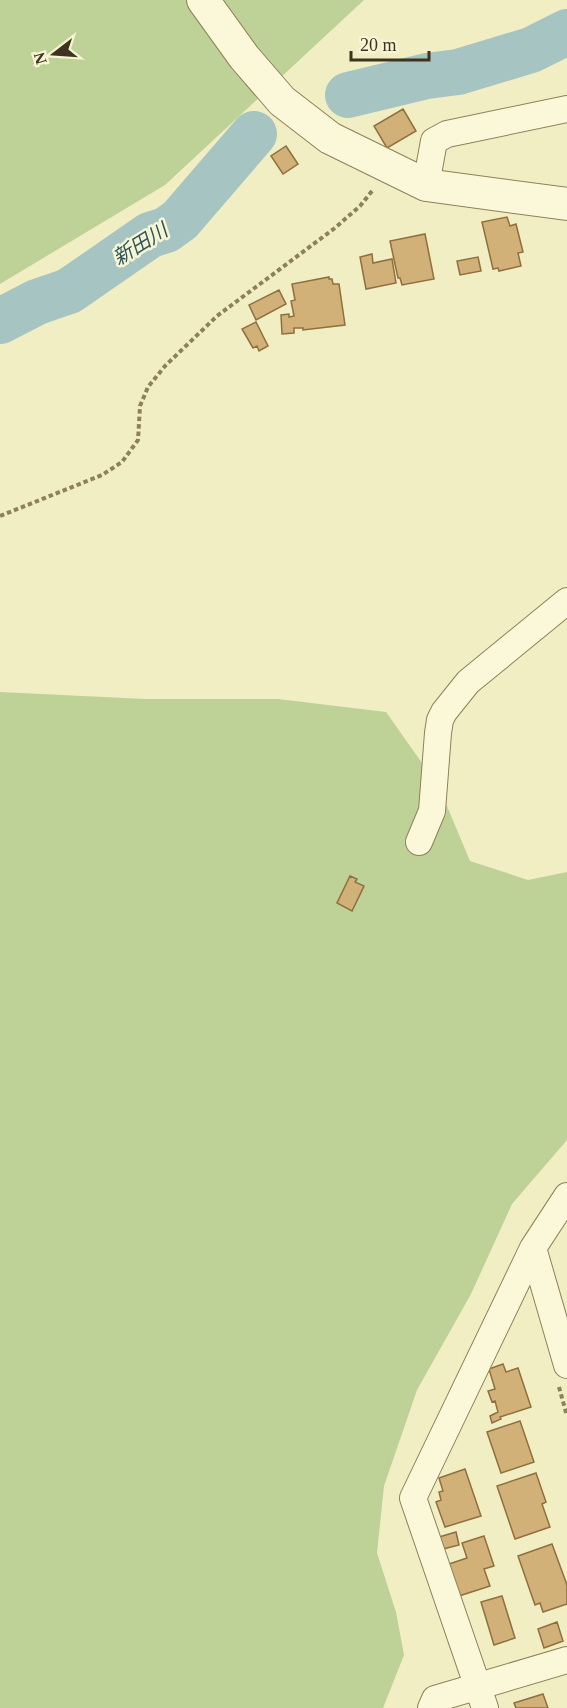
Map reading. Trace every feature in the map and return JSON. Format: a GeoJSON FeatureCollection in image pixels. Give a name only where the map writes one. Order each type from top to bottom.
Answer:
{"type":"FeatureCollection","features":[{"type":"Feature","properties":{"kind":"street"},"geometry":{"type":"LineString","coordinates":[[202,0],[244,57],[282,100],[330,138],[426,185],[567,204]]}},
{"type":"Feature","properties":{"kind":"street"},"geometry":{"type":"LineString","coordinates":[[426,185],[434,141],[447,134],[567,109]]}},
{"type":"Feature","properties":{"kind":"street"},"geometry":{"type":"LineString","coordinates":[[419,842],[432,811],[438,733],[444,712],[468,682],[567,601]]}},
{"type":"Feature","properties":{"kind":"street"},"geometry":{"type":"LineString","coordinates":[[482,1697],[413,1498],[533,1248],[567,1196]]}},
{"type":"Feature","properties":{"kind":"street"},"geometry":{"type":"LineString","coordinates":[[533,1248],[567,1365]]}},
{"type":"Feature","properties":{"kind":"street"},"geometry":{"type":"LineString","coordinates":[[432,1708],[435,1699],[482,1697],[567,1660]]}},
{"type":"Feature","properties":{"kind":"path"},"geometry":{"type":"LineString","coordinates":[[0,516],[102,475],[122,462],[138,440],[140,406],[148,387],[165,366],[217,316],[335,228],[360,206],[390,166]]}},
{"type":"Feature","properties":{"kind":"green space"},"geometry":{"type":"Polygon","coordinates":[[[0,0],[364,0],[165,185],[0,284],[0,0]]]}},
{"type":"Feature","properties":{"kind":"green space"},"geometry":{"type":"Polygon","coordinates":[[[0,692],[145,699],[278,699],[386,712],[439,787],[470,861],[528,880],[567,872],[567,1140],[512,1204],[471,1294],[417,1390],[384,1486],[377,1553],[396,1612],[404,1655],[383,1708],[0,1708],[0,692]]]}},
{"type":"Feature","properties":{"kind":"building"},"geometry":{"type":"Polygon","coordinates":[[[403,109],[416,131],[387,148],[374,126],[403,109]]]}},
{"type":"Feature","properties":{"kind":"building"},"geometry":{"type":"Polygon","coordinates":[[[286,146],[298,164],[283,174],[271,156],[286,146]]]}},
{"type":"Feature","properties":{"kind":"building"},"geometry":{"type":"Polygon","coordinates":[[[507,217],[510,226],[516,224],[523,252],[518,253],[521,266],[499,271],[498,268],[493,269],[482,222],[507,217]]]}},
{"type":"Feature","properties":{"kind":"building"},"geometry":{"type":"Polygon","coordinates":[[[425,234],[434,279],[402,285],[398,278],[390,241],[425,234]]]}},
{"type":"Feature","properties":{"kind":"building"},"geometry":{"type":"Polygon","coordinates":[[[372,254],[373,263],[392,259],[396,283],[366,289],[360,257],[372,254]]]}},
{"type":"Feature","properties":{"kind":"building"},"geometry":{"type":"Polygon","coordinates":[[[478,257],[481,271],[460,275],[457,261],[478,257]]]}},
{"type":"Feature","properties":{"kind":"building"},"geometry":{"type":"Polygon","coordinates":[[[329,277],[333,284],[339,284],[345,325],[303,330],[303,328],[294,328],[294,333],[282,334],[281,315],[294,316],[291,301],[295,300],[292,284],[329,277]]]}},
{"type":"Feature","properties":{"kind":"building"},"geometry":{"type":"Polygon","coordinates":[[[279,290],[286,304],[256,320],[249,305],[279,290]]]}},
{"type":"Feature","properties":{"kind":"building"},"geometry":{"type":"Polygon","coordinates":[[[256,322],[268,346],[259,351],[257,346],[253,348],[242,329],[256,322]]]}},
{"type":"Feature","properties":{"kind":"building"},"geometry":{"type":"Polygon","coordinates":[[[350,876],[357,879],[355,882],[364,886],[352,911],[337,903],[350,876]]]}},
{"type":"Feature","properties":{"kind":"building"},"geometry":{"type":"Polygon","coordinates":[[[503,1364],[506,1372],[518,1368],[531,1407],[500,1417],[501,1419],[492,1423],[490,1416],[498,1412],[495,1401],[492,1402],[488,1391],[495,1389],[489,1369],[503,1364]]]}},
{"type":"Feature","properties":{"kind":"building"},"geometry":{"type":"Polygon","coordinates":[[[520,1421],[534,1462],[501,1473],[487,1432],[520,1421]]]}},
{"type":"Feature","properties":{"kind":"building"},"geometry":{"type":"Polygon","coordinates":[[[465,1469],[481,1516],[445,1527],[436,1502],[441,1500],[439,1492],[443,1491],[439,1478],[465,1469]]]}},
{"type":"Feature","properties":{"kind":"building"},"geometry":{"type":"Polygon","coordinates":[[[536,1473],[546,1502],[542,1504],[550,1527],[515,1539],[497,1486],[536,1473]]]}},
{"type":"Feature","properties":{"kind":"building"},"geometry":{"type":"Polygon","coordinates":[[[456,1532],[459,1545],[443,1549],[439,1537],[456,1532]]]}},
{"type":"Feature","properties":{"kind":"building"},"geometry":{"type":"Polygon","coordinates":[[[484,1536],[494,1566],[484,1569],[490,1586],[459,1596],[449,1564],[467,1558],[462,1543],[484,1536]]]}},
{"type":"Feature","properties":{"kind":"building"},"geometry":{"type":"Polygon","coordinates":[[[552,1544],[567,1585],[567,1604],[543,1612],[540,1603],[535,1605],[518,1556],[552,1544]]]}},
{"type":"Feature","properties":{"kind":"building"},"geometry":{"type":"Polygon","coordinates":[[[502,1596],[515,1638],[494,1645],[481,1602],[502,1596]]]}},
{"type":"Feature","properties":{"kind":"building"},"geometry":{"type":"Polygon","coordinates":[[[557,1622],[563,1641],[544,1648],[538,1629],[557,1622]]]}},
{"type":"Feature","properties":{"kind":"building"},"geometry":{"type":"Polygon","coordinates":[[[543,1694],[548,1708],[516,1708],[514,1703],[543,1694]]]}},
{"type":"Feature","properties":{"kind":"waterway","name":"新田川"},"geometry":{"type":"LineString","coordinates":[[348,95],[427,76],[458,72],[531,50],[567,32]]}},
{"type":"Feature","properties":{"kind":"waterway","name":"新田川"},"geometry":{"type":"LineString","coordinates":[[0,321],[37,302],[69,291],[150,235],[166,230],[180,220],[254,134]]}}]}
